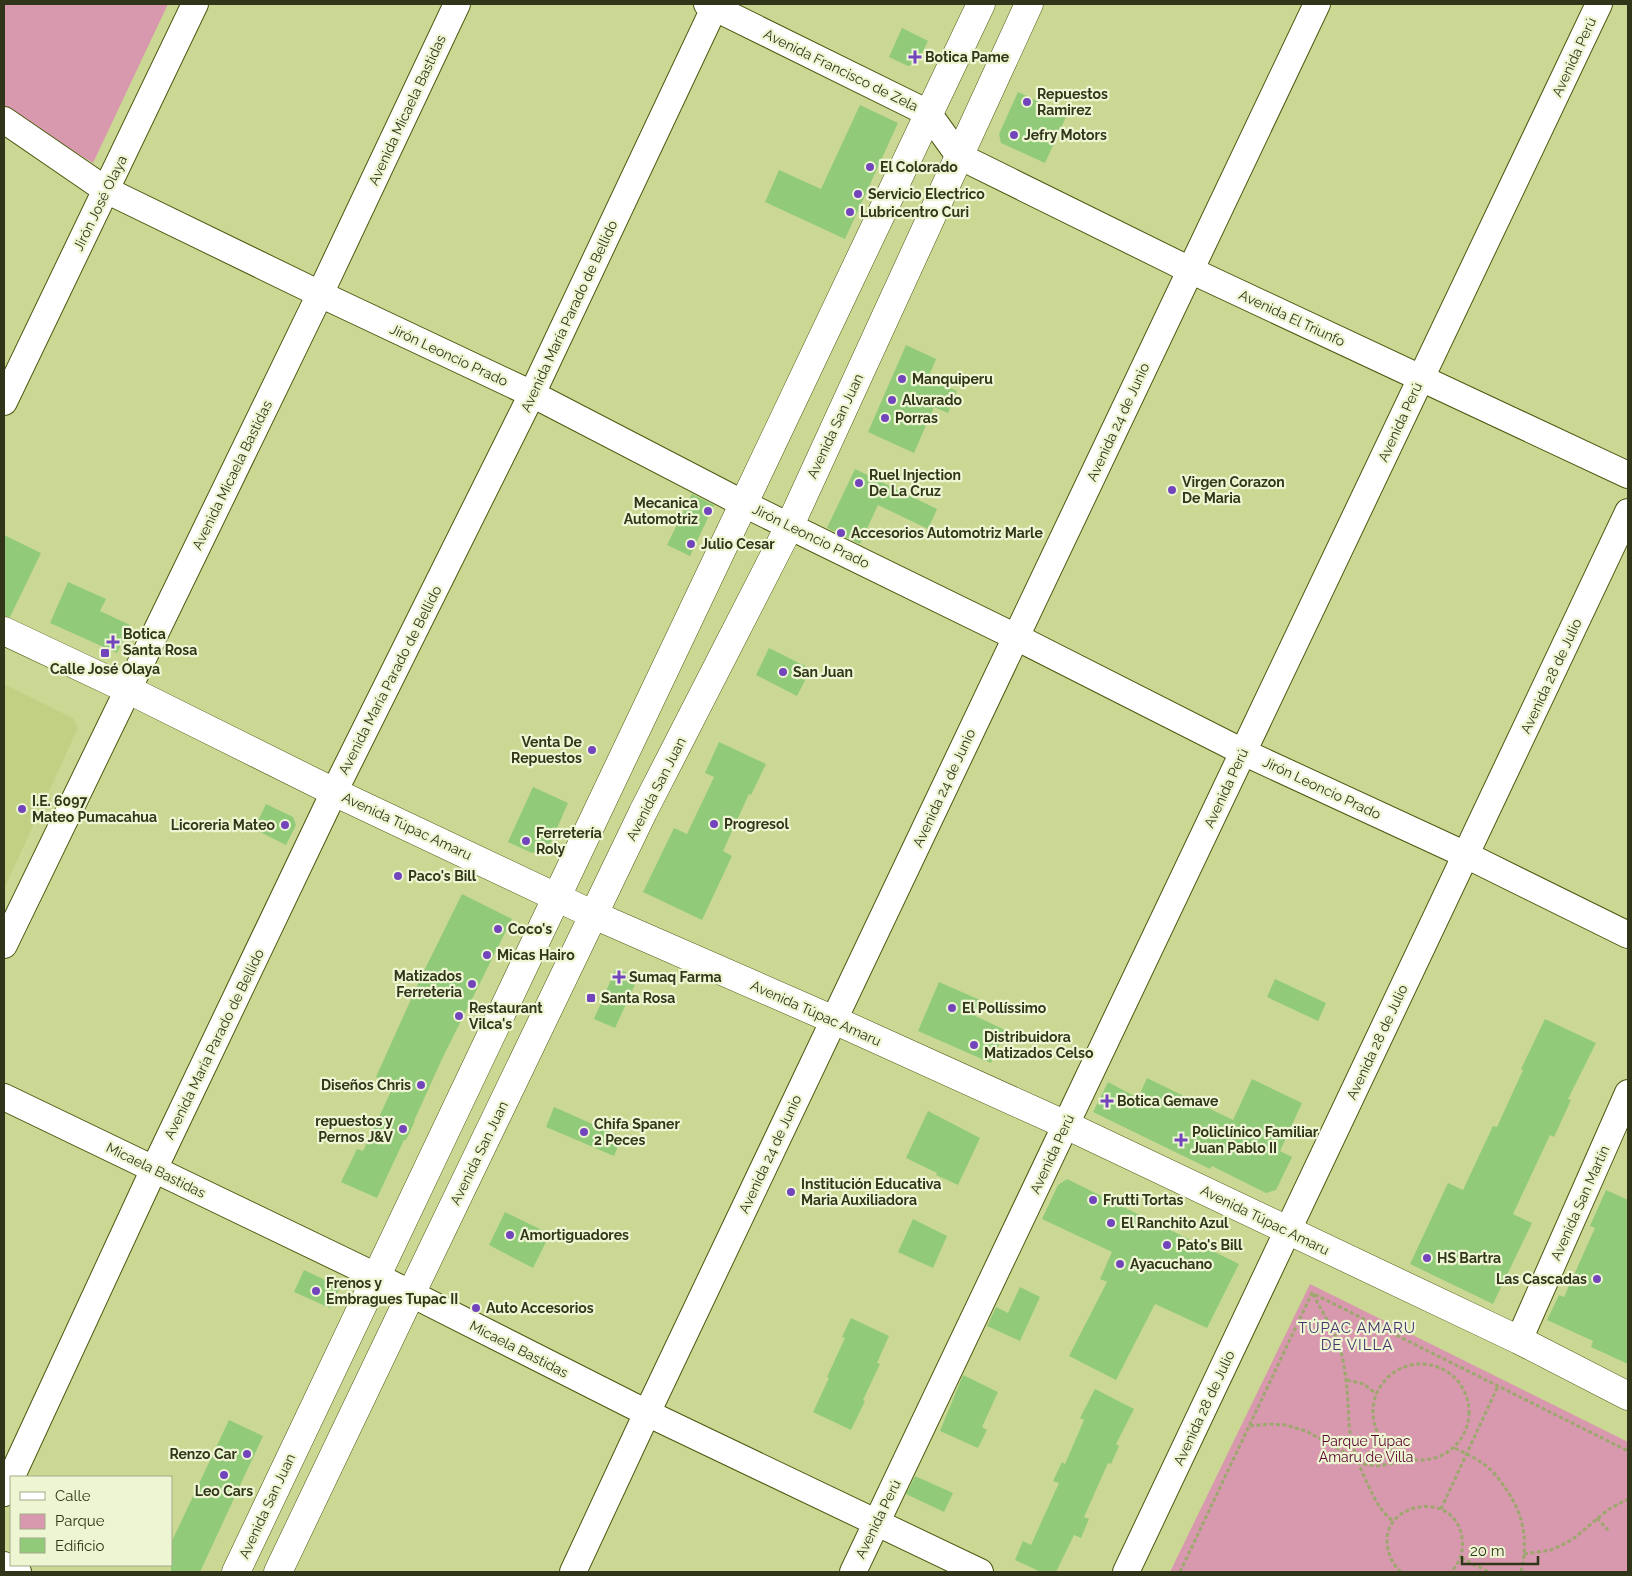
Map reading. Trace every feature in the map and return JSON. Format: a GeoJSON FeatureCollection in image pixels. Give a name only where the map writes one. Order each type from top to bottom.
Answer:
{"type":"FeatureCollection","features":[{"type":"Feature","properties":{"kind":"main road","name":"Avenida San Juan"},"geometry":{"type":"LineString","coordinates":[[236,1572],[981,4]]}},
{"type":"Feature","properties":{"kind":"main road","name":"Avenida San Juan"},"geometry":{"type":"LineString","coordinates":[[278,1572],[643,812],[790,525],[1029,4]]}},
{"type":"Feature","properties":{"kind":"main road","name":"Avenida Túpac Amaru"},"geometry":{"type":"LineString","coordinates":[[4,631],[127,689],[334,792],[594,915],[834,1020],[1066,1125],[1519,1340],[1628,1396]]}},
{"type":"Feature","properties":{"kind":"street","name":"Jirón José Olaya"},"geometry":{"type":"LineString","coordinates":[[4,402],[195,4]]}},
{"type":"Feature","properties":{"kind":"street","name":"Avenida Micaela Bastidas"},"geometry":{"type":"LineString","coordinates":[[4,945],[11,911],[127,689],[320,294],[457,4]]}},
{"type":"Feature","properties":{"kind":"street","name":"Avenida 24 de Junio"},"geometry":{"type":"LineString","coordinates":[[573,1572],[1316,4]]}},
{"type":"Feature","properties":{"kind":"street","name":"Avenida Perú"},"geometry":{"type":"LineString","coordinates":[[853,1572],[1599,4]]}},
{"type":"Feature","properties":{"kind":"street","name":"Avenida Francisco de Zela"},"geometry":{"type":"LineString","coordinates":[[713,5],[928,113],[958,156]]}},
{"type":"Feature","properties":{"kind":"street","name":"Avenida María Parado de Bellido"},"geometry":{"type":"LineString","coordinates":[[12,1476],[154,1169],[334,792],[532,394],[713,5]]}},
{"type":"Feature","properties":{"kind":"street","name":"Jirón Leoncio Prado"},"geometry":{"type":"LineString","coordinates":[[4,120],[106,190],[532,394],[744,504],[1016,637],[1243,752],[1466,855],[1628,935]]}},
{"type":"Feature","properties":{"kind":"street","name":"Avenida El Triunfo"},"geometry":{"type":"LineString","coordinates":[[958,156],[1190,270],[1628,475]]}},
{"type":"Feature","properties":{"kind":"street","name":"Avenida 28 de Julio"},"geometry":{"type":"LineString","coordinates":[[1126,1572],[1628,512]]}},
{"type":"Feature","properties":{"kind":"street","name":"Avenida San Martín"},"geometry":{"type":"LineString","coordinates":[[1519,1340],[1628,1093]]}},
{"type":"Feature","properties":{"kind":"street","name":"Micaela Bastidas"},"geometry":{"type":"LineString","coordinates":[[4,1098],[376,1276],[647,1413],[980,1572]]}},
{"type":"Feature","properties":{"kind":"street","name":"Avenida María Parado de Bellido"},"geometry":{"type":"LineString","coordinates":[[4,1493],[10,1480]]}},
{"type":"Feature","properties":{"kind":"street"},"geometry":{"type":"LineString","coordinates":[[4,1565],[18,1572]]}},
{"type":"Feature","properties":{"kind":"path"},"geometry":{"type":"LineString","coordinates":[[1312,1293],[1628,1451]]}},
{"type":"Feature","properties":{"kind":"path"},"geometry":{"type":"LineString","coordinates":[[1312,1293],[1334,1334],[1341,1353],[1347,1380],[1349,1424],[1356,1459],[1376,1504],[1394,1522]]}},
{"type":"Feature","properties":{"kind":"path"},"geometry":{"type":"LineString","coordinates":[[1180,1572],[1312,1293]]}},
{"type":"Feature","properties":{"kind":"path"},"geometry":{"type":"LineString","coordinates":[[1439,1366],[1443,1358]]}},
{"type":"Feature","properties":{"kind":"path"},"geometry":{"type":"LineString","coordinates":[[1424,1363],[1439,1366],[1452,1374],[1462,1386],[1469,1400],[1470,1417],[1465,1433],[1454,1448],[1442,1456],[1426,1460],[1409,1459],[1394,1452],[1382,1440],[1374,1424],[1373,1409],[1376,1394],[1384,1381],[1395,1370],[1409,1364],[1424,1363]]}},
{"type":"Feature","properties":{"kind":"path"},"geometry":{"type":"LineString","coordinates":[[1347,1380],[1364,1384],[1376,1394]]}},
{"type":"Feature","properties":{"kind":"path"},"geometry":{"type":"LineString","coordinates":[[1441,1509],[1498,1386]]}},
{"type":"Feature","properties":{"kind":"path"},"geometry":{"type":"LineString","coordinates":[[1249,1426],[1286,1425],[1306,1432],[1362,1464],[1378,1466],[1407,1461],[1409,1459]]}},
{"type":"Feature","properties":{"kind":"path"},"geometry":{"type":"LineString","coordinates":[[1454,1448],[1483,1463],[1513,1498],[1521,1519],[1525,1544],[1521,1572]]}},
{"type":"Feature","properties":{"kind":"path"},"geometry":{"type":"LineString","coordinates":[[1524,1554],[1551,1550],[1562,1545],[1573,1539],[1597,1518],[1628,1499]]}},
{"type":"Feature","properties":{"kind":"path"},"geometry":{"type":"LineString","coordinates":[[1401,1572],[1396,1568],[1390,1557],[1387,1545],[1389,1533],[1394,1522],[1402,1513],[1413,1508],[1425,1506],[1441,1509],[1448,1513],[1462,1532],[1461,1558],[1450,1572]]}},
{"type":"Feature","properties":{"kind":"path"},"geometry":{"type":"LineString","coordinates":[[1597,1518],[1608,1530]]}},
{"type":"Feature","properties":{"kind":"path"},"geometry":{"type":"LineString","coordinates":[[1461,1558],[1488,1572]]}},
{"type":"Feature","properties":{"kind":"shaded area","name":"I.E. 6097 Mateo Pumacahua"},"geometry":{"type":"Polygon","coordinates":[[[4,684],[73,718],[78,728],[4,889],[4,684]]]}},
{"type":"Feature","properties":{"kind":"green space"},"geometry":{"type":"Polygon","coordinates":[[[4,4],[168,4],[93,163],[4,108],[4,4]]]}},
{"type":"Feature","properties":{"kind":"green space","name":"Parque Túpac Amaru de Villa"},"geometry":{"type":"Polygon","coordinates":[[[1310,1284],[1628,1442],[1628,1572],[1170,1572],[1310,1284]]]}},
{"type":"Feature","properties":{"kind":"building"},"geometry":{"type":"Polygon","coordinates":[[[902,28],[928,41],[917,63],[908,66],[889,57],[902,28]]]}},
{"type":"Feature","properties":{"kind":"building"},"geometry":{"type":"Polygon","coordinates":[[[1018,92],[1067,115],[1045,163],[1001,143],[999,134],[1018,92]]]}},
{"type":"Feature","properties":{"kind":"building"},"geometry":{"type":"Polygon","coordinates":[[[860,105],[898,123],[845,239],[765,202],[779,170],[821,189],[860,105]]]}},
{"type":"Feature","properties":{"kind":"building"},"geometry":{"type":"Polygon","coordinates":[[[906,345],[936,359],[928,378],[957,391],[948,413],[934,407],[914,453],[868,432],[906,345]]]}},
{"type":"Feature","properties":{"kind":"building"},"geometry":{"type":"Polygon","coordinates":[[[855,469],[937,509],[928,529],[878,505],[860,544],[827,528],[855,469]]]}},
{"type":"Feature","properties":{"kind":"building"},"geometry":{"type":"Polygon","coordinates":[[[692,494],[714,505],[690,556],[667,545],[692,494]]]}},
{"type":"Feature","properties":{"kind":"building"},"geometry":{"type":"Polygon","coordinates":[[[4,535],[41,553],[10,617],[4,616],[4,535]]]}},
{"type":"Feature","properties":{"kind":"building"},"geometry":{"type":"Polygon","coordinates":[[[68,582],[106,599],[100,611],[130,625],[117,653],[50,623],[68,582]]]}},
{"type":"Feature","properties":{"kind":"building","name":"San Juan"},"geometry":{"type":"Polygon","coordinates":[[[769,648],[811,669],[797,696],[756,675],[769,648]]]}},
{"type":"Feature","properties":{"kind":"building"},"geometry":{"type":"Polygon","coordinates":[[[719,742],[766,764],[751,795],[749,794],[723,851],[732,856],[702,920],[643,892],[674,828],[687,834],[714,777],[705,773],[719,742]]]}},
{"type":"Feature","properties":{"kind":"building"},"geometry":{"type":"Polygon","coordinates":[[[533,787],[568,803],[548,849],[532,853],[508,842],[533,787]]]}},
{"type":"Feature","properties":{"kind":"building"},"geometry":{"type":"Polygon","coordinates":[[[266,804],[293,817],[296,825],[286,845],[254,829],[266,804]]]}},
{"type":"Feature","properties":{"kind":"building"},"geometry":{"type":"Polygon","coordinates":[[[462,894],[512,919],[442,1059],[415,1121],[377,1198],[341,1182],[357,1149],[363,1151],[394,1085],[376,1077],[421,977],[462,894]]]}},
{"type":"Feature","properties":{"kind":"building"},"geometry":{"type":"Polygon","coordinates":[[[616,968],[638,978],[615,1028],[594,1019],[616,968]]]}},
{"type":"Feature","properties":{"kind":"building"},"geometry":{"type":"Polygon","coordinates":[[[1275,979],[1326,1003],[1318,1021],[1267,997],[1275,979]]]}},
{"type":"Feature","properties":{"kind":"building","name":"El Pollíssimo"},"geometry":{"type":"Polygon","coordinates":[[[939,982],[980,1000],[973,1015],[1005,1030],[991,1063],[918,1031],[939,982]]]}},
{"type":"Feature","properties":{"kind":"building"},"geometry":{"type":"Polygon","coordinates":[[[1545,1019],[1596,1043],[1568,1099],[1571,1100],[1554,1137],[1550,1135],[1513,1214],[1532,1223],[1493,1304],[1410,1264],[1448,1183],[1463,1190],[1493,1126],[1497,1127],[1523,1070],[1521,1069],[1545,1019]]]}},
{"type":"Feature","properties":{"kind":"building"},"geometry":{"type":"Polygon","coordinates":[[[1147,1078],[1233,1120],[1252,1079],[1302,1103],[1280,1151],[1292,1157],[1276,1190],[1266,1193],[1212,1166],[1210,1169],[1093,1112],[1108,1082],[1138,1098],[1147,1078]]]}},
{"type":"Feature","properties":{"kind":"building","name":"Chifa Spaner 2 Peces"},"geometry":{"type":"Polygon","coordinates":[[[554,1107],[622,1137],[614,1156],[546,1127],[554,1107]]]}},
{"type":"Feature","properties":{"kind":"building"},"geometry":{"type":"Polygon","coordinates":[[[928,1111],[980,1138],[958,1185],[906,1158],[928,1111]]]}},
{"type":"Feature","properties":{"kind":"building"},"geometry":{"type":"Polygon","coordinates":[[[1067,1179],[1239,1264],[1207,1328],[1155,1304],[1116,1380],[1069,1356],[1107,1282],[1100,1279],[1112,1252],[1042,1219],[1058,1185],[1067,1179]]]}},
{"type":"Feature","properties":{"kind":"building","name":"Las Cascadas"},"geometry":{"type":"Polygon","coordinates":[[[1606,1190],[1628,1200],[1628,1364],[1591,1347],[1593,1341],[1547,1320],[1559,1295],[1564,1297],[1595,1228],[1590,1226],[1606,1190]]]}},
{"type":"Feature","properties":{"kind":"building"},"geometry":{"type":"Polygon","coordinates":[[[505,1212],[550,1234],[533,1268],[489,1245],[505,1212]]]}},
{"type":"Feature","properties":{"kind":"building"},"geometry":{"type":"Polygon","coordinates":[[[913,1219],[947,1236],[933,1268],[898,1252],[913,1219]]]}},
{"type":"Feature","properties":{"kind":"building","name":"Frenos y Embragues Tupac II"},"geometry":{"type":"Polygon","coordinates":[[[304,1270],[340,1287],[330,1308],[294,1292],[304,1270]]]}},
{"type":"Feature","properties":{"kind":"building"},"geometry":{"type":"Polygon","coordinates":[[[1020,1287],[1040,1297],[1020,1341],[987,1326],[996,1307],[1008,1313],[1020,1287]]]}},
{"type":"Feature","properties":{"kind":"building"},"geometry":{"type":"Polygon","coordinates":[[[851,1318],[889,1336],[877,1363],[880,1364],[851,1430],[813,1412],[829,1378],[827,1377],[845,1338],[842,1337],[851,1318]]]}},
{"type":"Feature","properties":{"kind":"building"},"geometry":{"type":"Polygon","coordinates":[[[963,1375],[998,1392],[982,1427],[987,1430],[978,1448],[940,1431],[963,1375]]]}},
{"type":"Feature","properties":{"kind":"building"},"geometry":{"type":"Polygon","coordinates":[[[1095,1389],[1134,1409],[1116,1444],[1119,1446],[1111,1464],[1108,1463],[1084,1517],[1089,1519],[1081,1538],[1074,1535],[1056,1572],[1041,1572],[1015,1560],[1023,1541],[1031,1545],[1059,1483],[1053,1481],[1062,1462],[1065,1464],[1084,1420],[1080,1418],[1095,1389]]]}},
{"type":"Feature","properties":{"kind":"building"},"geometry":{"type":"Polygon","coordinates":[[[229,1420],[263,1436],[200,1572],[171,1572],[172,1541],[229,1420]]]}},
{"type":"Feature","properties":{"kind":"building"},"geometry":{"type":"Polygon","coordinates":[[[915,1476],[953,1493],[944,1512],[906,1494],[915,1476]]]}},
{"type":"Feature","properties":{"kind":"place","name":"Botica Pame"},"geometry":{"type":"Point","coordinates":[915,57]}},
{"type":"Feature","properties":{"kind":"place","name":"Repuestos Ramirez"},"geometry":{"type":"Point","coordinates":[1027,102]}},
{"type":"Feature","properties":{"kind":"place","name":"Jefry Motors"},"geometry":{"type":"Point","coordinates":[1014,135]}},
{"type":"Feature","properties":{"kind":"place","name":"El Colorado"},"geometry":{"type":"Point","coordinates":[870,167]}},
{"type":"Feature","properties":{"kind":"place","name":"Servicio Electrico"},"geometry":{"type":"Point","coordinates":[858,194]}},
{"type":"Feature","properties":{"kind":"place","name":"Lubricentro Curi"},"geometry":{"type":"Point","coordinates":[850,212]}},
{"type":"Feature","properties":{"kind":"place","name":"Manquiperu"},"geometry":{"type":"Point","coordinates":[902,379]}},
{"type":"Feature","properties":{"kind":"place","name":"Alvarado"},"geometry":{"type":"Point","coordinates":[892,400]}},
{"type":"Feature","properties":{"kind":"place","name":"Porras"},"geometry":{"type":"Point","coordinates":[885,418]}},
{"type":"Feature","properties":{"kind":"place","name":"Ruel Injection De La Cruz"},"geometry":{"type":"Point","coordinates":[859,483]}},
{"type":"Feature","properties":{"kind":"place","name":"Virgen Corazon De Maria"},"geometry":{"type":"Point","coordinates":[1172,490]}},
{"type":"Feature","properties":{"kind":"place","name":"Mecanica Automotriz"},"geometry":{"type":"Point","coordinates":[708,511]}},
{"type":"Feature","properties":{"kind":"place","name":"Accesorios Automotriz Marle"},"geometry":{"type":"Point","coordinates":[841,533]}},
{"type":"Feature","properties":{"kind":"place","name":"Julio Cesar"},"geometry":{"type":"Point","coordinates":[691,544]}},
{"type":"Feature","properties":{"kind":"place","name":"Botica Santa Rosa"},"geometry":{"type":"Point","coordinates":[113,642]}},
{"type":"Feature","properties":{"kind":"place","name":"Calle José Olaya"},"geometry":{"type":"Point","coordinates":[105,653]}},
{"type":"Feature","properties":{"kind":"place","name":"San Juan"},"geometry":{"type":"Point","coordinates":[783,672]}},
{"type":"Feature","properties":{"kind":"place","name":"Venta De Repuestos"},"geometry":{"type":"Point","coordinates":[592,750]}},
{"type":"Feature","properties":{"kind":"place","name":"I.E. 6097 Mateo Pumacahua"},"geometry":{"type":"Point","coordinates":[22,809]}},
{"type":"Feature","properties":{"kind":"place","name":"Progresol"},"geometry":{"type":"Point","coordinates":[714,824]}},
{"type":"Feature","properties":{"kind":"place","name":"Licoreria Mateo"},"geometry":{"type":"Point","coordinates":[285,825]}},
{"type":"Feature","properties":{"kind":"place","name":"Ferretería Roly"},"geometry":{"type":"Point","coordinates":[526,841]}},
{"type":"Feature","properties":{"kind":"place","name":"Paco's Bill"},"geometry":{"type":"Point","coordinates":[398,876]}},
{"type":"Feature","properties":{"kind":"place","name":"Coco's"},"geometry":{"type":"Point","coordinates":[498,929]}},
{"type":"Feature","properties":{"kind":"place","name":"Micas Hairo"},"geometry":{"type":"Point","coordinates":[487,955]}},
{"type":"Feature","properties":{"kind":"place","name":"Sumaq Farma"},"geometry":{"type":"Point","coordinates":[619,977]}},
{"type":"Feature","properties":{"kind":"place","name":"Matizados Ferreteria"},"geometry":{"type":"Point","coordinates":[472,984]}},
{"type":"Feature","properties":{"kind":"place","name":"Santa Rosa"},"geometry":{"type":"Point","coordinates":[591,998]}},
{"type":"Feature","properties":{"kind":"place","name":"El Pollíssimo"},"geometry":{"type":"Point","coordinates":[952,1008]}},
{"type":"Feature","properties":{"kind":"place","name":"Restaurant Vilca's"},"geometry":{"type":"Point","coordinates":[459,1016]}},
{"type":"Feature","properties":{"kind":"place","name":"Distribuidora Matizados Celso"},"geometry":{"type":"Point","coordinates":[974,1045]}},
{"type":"Feature","properties":{"kind":"place","name":"Diseños Chris"},"geometry":{"type":"Point","coordinates":[421,1085]}},
{"type":"Feature","properties":{"kind":"place","name":"Botica Gemave"},"geometry":{"type":"Point","coordinates":[1107,1101]}},
{"type":"Feature","properties":{"kind":"place","name":"repuestos y Pernos J&V"},"geometry":{"type":"Point","coordinates":[403,1129]}},
{"type":"Feature","properties":{"kind":"place","name":"Chifa Spaner 2 Peces"},"geometry":{"type":"Point","coordinates":[584,1132]}},
{"type":"Feature","properties":{"kind":"place","name":"Policlínico Familiar Juan Pablo II"},"geometry":{"type":"Point","coordinates":[1181,1140]}},
{"type":"Feature","properties":{"kind":"place","name":"Institución Educativa Maria Auxiliadora"},"geometry":{"type":"Point","coordinates":[791,1192]}},
{"type":"Feature","properties":{"kind":"place","name":"Frutti Tortas"},"geometry":{"type":"Point","coordinates":[1093,1200]}},
{"type":"Feature","properties":{"kind":"place","name":"El Ranchito Azul"},"geometry":{"type":"Point","coordinates":[1111,1223]}},
{"type":"Feature","properties":{"kind":"place","name":"Amortiguadores"},"geometry":{"type":"Point","coordinates":[510,1235]}},
{"type":"Feature","properties":{"kind":"place","name":"Pato's Bill"},"geometry":{"type":"Point","coordinates":[1167,1245]}},
{"type":"Feature","properties":{"kind":"place","name":"HS Bartra"},"geometry":{"type":"Point","coordinates":[1427,1258]}},
{"type":"Feature","properties":{"kind":"place","name":"Ayacuchano"},"geometry":{"type":"Point","coordinates":[1120,1264]}},
{"type":"Feature","properties":{"kind":"place","name":"Las Cascadas"},"geometry":{"type":"Point","coordinates":[1597,1279]}},
{"type":"Feature","properties":{"kind":"place","name":"Frenos y Embragues Tupac II"},"geometry":{"type":"Point","coordinates":[316,1291]}},
{"type":"Feature","properties":{"kind":"place","name":"Auto Accesorios"},"geometry":{"type":"Point","coordinates":[476,1308]}},
{"type":"Feature","properties":{"kind":"place","name":"Renzo Car"},"geometry":{"type":"Point","coordinates":[247,1454]}},
{"type":"Feature","properties":{"kind":"place","name":"Leo Cars"},"geometry":{"type":"Point","coordinates":[224,1475]}},
{"type":"Feature","properties":{"kind":"district","name":"TÚPAC AMARU DE VILLA"},"geometry":{"type":"Point","coordinates":[1357,1336]}}]}
